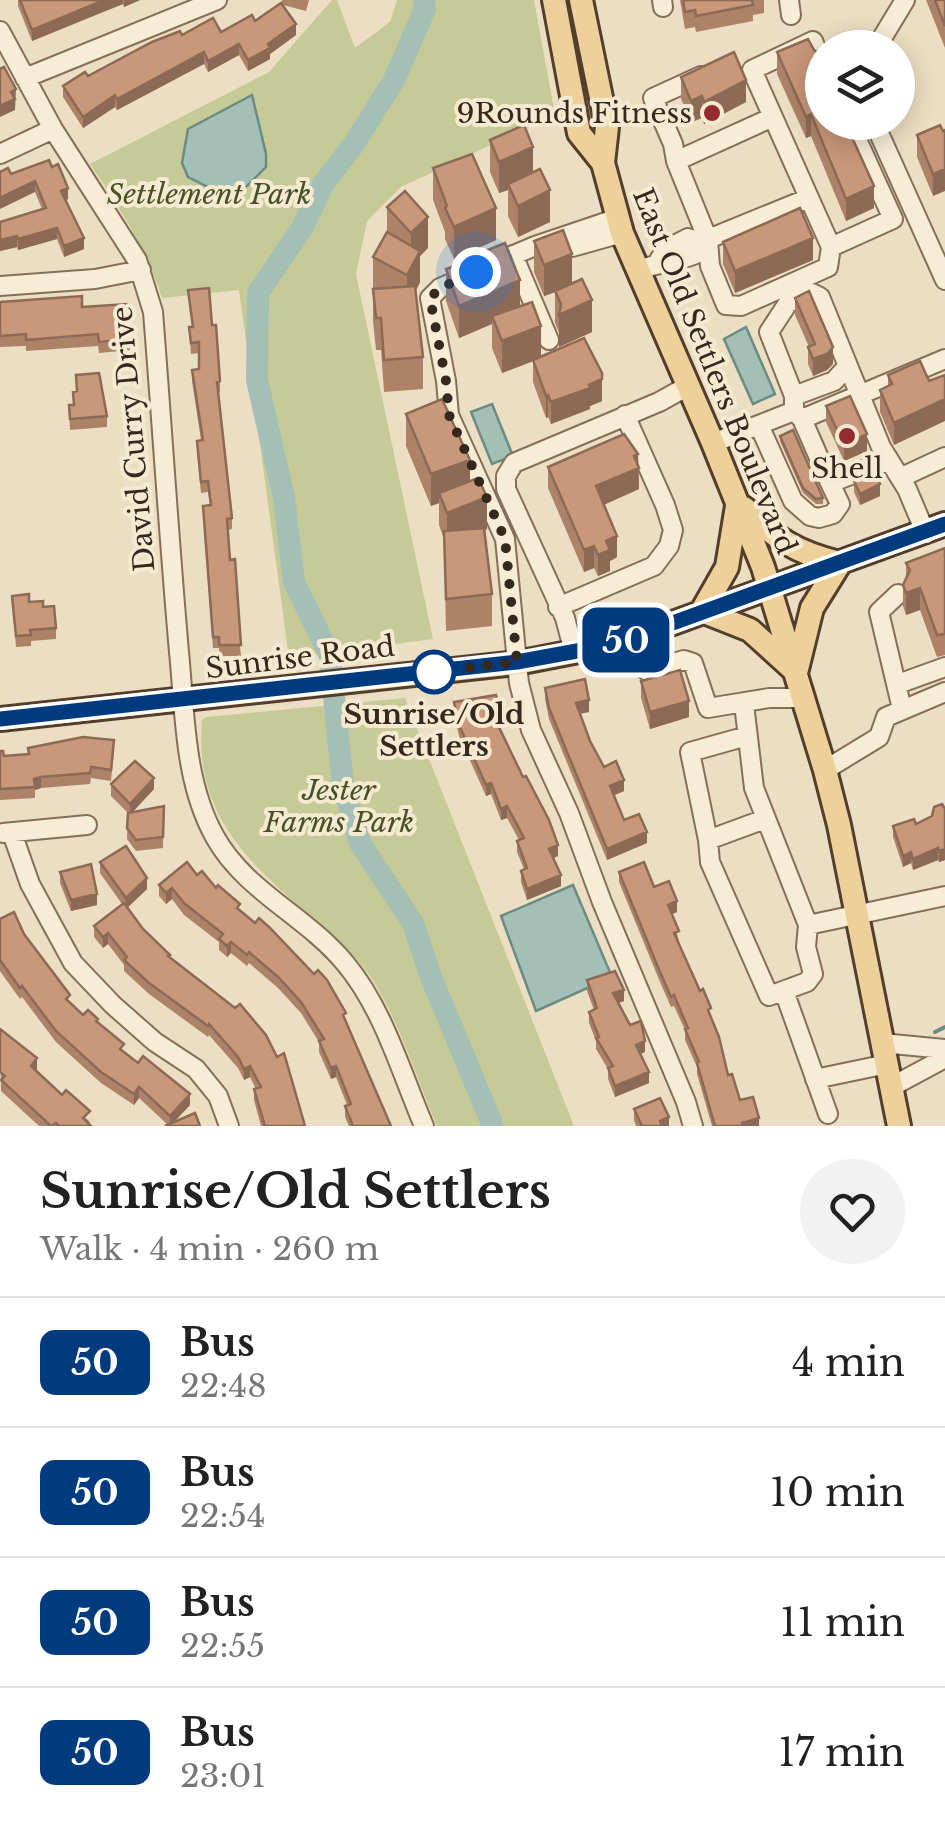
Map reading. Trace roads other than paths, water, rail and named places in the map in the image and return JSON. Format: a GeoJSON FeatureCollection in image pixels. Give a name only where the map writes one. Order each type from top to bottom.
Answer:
{"type":"FeatureCollection","features":[{"type":"Feature","properties":{"kind":"main road","name":"East Old Settlers Boulevard"},"geometry":{"type":"LineString","coordinates":[[554,0],[580,133],[602,163],[620,225],[647,266],[688,386],[770,589],[804,698],[825,770],[900,1126]]}},
{"type":"Feature","properties":{"kind":"main road","name":"East Old Settlers Boulevard"},"geometry":{"type":"LineString","coordinates":[[581,0],[607,127],[602,163]]}},
{"type":"Feature","properties":{"kind":"main road"},"geometry":{"type":"LineString","coordinates":[[738,502],[797,552],[840,563],[812,608],[796,672],[750,630],[702,611],[727,567],[738,502]]}},
{"type":"Feature","properties":{"kind":"main road","name":"Sunrise Road"},"geometry":{"type":"LineString","coordinates":[[0,719],[184,701],[574,652],[634,637],[935,529]]}},
{"type":"Feature","properties":{"kind":"street"},"geometry":{"type":"LineString","coordinates":[[25,78],[217,0]]}},
{"type":"Feature","properties":{"kind":"street"},"geometry":{"type":"LineString","coordinates":[[887,30],[905,0]]}},
{"type":"Feature","properties":{"kind":"street","name":"David Curry Drive"},"geometry":{"type":"LineString","coordinates":[[0,31],[53,128],[119,229],[140,270],[153,312],[184,701],[195,790],[215,839],[246,876],[346,963],[375,1012],[424,1126]]}},
{"type":"Feature","properties":{"kind":"street"},"geometry":{"type":"LineString","coordinates":[[752,70],[830,247],[828,267],[740,306],[726,305],[654,98],[726,64],[752,70],[805,45]]}},
{"type":"Feature","properties":{"kind":"street"},"geometry":{"type":"LineString","coordinates":[[676,161],[773,117]]}},
{"type":"Feature","properties":{"kind":"street"},"geometry":{"type":"LineString","coordinates":[[0,154],[53,128]]}},
{"type":"Feature","properties":{"kind":"street"},"geometry":{"type":"LineString","coordinates":[[830,247],[893,220],[857,140]]}},
{"type":"Feature","properties":{"kind":"street"},"geometry":{"type":"LineString","coordinates":[[882,140],[945,280]]}},
{"type":"Feature","properties":{"kind":"street"},"geometry":{"type":"LineString","coordinates":[[647,266],[673,264],[696,254],[704,241],[809,198]]}},
{"type":"Feature","properties":{"kind":"street"},"geometry":{"type":"LineString","coordinates":[[620,225],[538,245],[440,288],[430,298],[449,415],[505,539],[517,662],[531,730],[569,813],[686,1102],[692,1126]]}},
{"type":"Feature","properties":{"kind":"street"},"geometry":{"type":"LineString","coordinates":[[513,255],[549,340]]}},
{"type":"Feature","properties":{"kind":"street"},"geometry":{"type":"LineString","coordinates":[[0,286],[95,279],[140,270]]}},
{"type":"Feature","properties":{"kind":"street"},"geometry":{"type":"LineString","coordinates":[[759,425],[792,501],[810,516],[833,514],[840,504],[797,409],[769,332],[788,303],[812,293],[820,297],[888,460],[935,529]]}},
{"type":"Feature","properties":{"kind":"street"},"geometry":{"type":"LineString","coordinates":[[713,443],[797,409],[860,394],[945,359]]}},
{"type":"Feature","properties":{"kind":"street"},"geometry":{"type":"LineString","coordinates":[[797,409],[834,382],[848,366]]}},
{"type":"Feature","properties":{"kind":"street"},"geometry":{"type":"LineString","coordinates":[[574,652],[565,618],[506,489],[506,476],[514,463],[688,386]]}},
{"type":"Feature","properties":{"kind":"street"},"geometry":{"type":"LineString","coordinates":[[558,607],[654,566],[669,546],[673,530],[665,505],[626,416]]}},
{"type":"Feature","properties":{"kind":"street"},"geometry":{"type":"LineString","coordinates":[[900,478],[945,458]]}},
{"type":"Feature","properties":{"kind":"street"},"geometry":{"type":"LineString","coordinates":[[830,483],[888,460]]}},
{"type":"Feature","properties":{"kind":"street"},"geometry":{"type":"LineString","coordinates":[[898,594],[879,612],[902,709]]}},
{"type":"Feature","properties":{"kind":"street"},"geometry":{"type":"LineString","coordinates":[[634,637],[647,671],[684,660],[693,664],[708,708],[769,698],[804,698]]}},
{"type":"Feature","properties":{"kind":"street"},"geometry":{"type":"LineString","coordinates":[[898,684],[945,666]]}},
{"type":"Feature","properties":{"kind":"street"},"geometry":{"type":"LineString","coordinates":[[825,770],[879,737],[886,717],[945,692]]}},
{"type":"Feature","properties":{"kind":"street"},"geometry":{"type":"LineString","coordinates":[[744,704],[748,736],[754,788],[808,925],[806,947],[812,974],[806,982],[769,996],[710,862],[690,752],[748,736]]}},
{"type":"Feature","properties":{"kind":"street"},"geometry":{"type":"LineString","coordinates":[[708,840],[765,820]]}},
{"type":"Feature","properties":{"kind":"street"},"geometry":{"type":"LineString","coordinates":[[87,825],[6,833],[74,963],[156,1042],[196,1069],[218,1096],[229,1126]]}},
{"type":"Feature","properties":{"kind":"street"},"geometry":{"type":"LineString","coordinates":[[808,925],[945,896]]}},
{"type":"Feature","properties":{"kind":"street"},"geometry":{"type":"LineString","coordinates":[[784,991],[828,1114]]}},
{"type":"Feature","properties":{"kind":"street"},"geometry":{"type":"LineString","coordinates":[[816,1079],[945,1049]]}},
{"type":"Feature","properties":{"kind":"street"},"geometry":{"type":"LineString","coordinates":[[887,1064],[945,1058]]}},
{"type":"Feature","properties":{"kind":"water"},"geometry":{"type":"Polygon","coordinates":[[[252,95],[266,167],[242,191],[214,190],[188,177],[182,163],[188,129],[252,95]]]}},
{"type":"Feature","properties":{"kind":"water"},"geometry":{"type":"Polygon","coordinates":[[[746,327],[775,394],[753,404],[724,339],[746,327]]]}},
{"type":"Feature","properties":{"kind":"water"},"geometry":{"type":"Polygon","coordinates":[[[492,404],[513,456],[492,464],[471,412],[492,404]]]}},
{"type":"Feature","properties":{"kind":"water"},"geometry":{"type":"Polygon","coordinates":[[[573,885],[612,977],[536,1011],[501,916],[573,885]]]}},
{"type":"Feature","properties":{"kind":"waterway"},"geometry":{"type":"LineString","coordinates":[[424,0],[425,9],[394,80],[324,183],[302,228],[258,293],[257,380],[284,498],[294,582],[330,656],[343,786],[360,843],[413,923],[431,977],[493,1126]]}},
{"type":"Feature","properties":{"kind":"waterway"},"geometry":{"type":"LineString","coordinates":[[935,1032],[945,1027]]}},
{"type":"Feature","properties":{"kind":"place","name":"9Rounds Fitness"},"geometry":{"type":"Point","coordinates":[712,113]}},
{"type":"Feature","properties":{"kind":"place","name":"Shell"},"geometry":{"type":"Point","coordinates":[847,436]}},
{"type":"Feature","properties":{"kind":"place","name":"Sunrise/Old Settlers"},"geometry":{"type":"Point","coordinates":[434,672]}},
{"type":"Feature","properties":{"kind":"park label","name":"Settlement Park"},"geometry":{"type":"Point","coordinates":[209,194]}},
{"type":"Feature","properties":{"kind":"park label","name":"Jester Farms Park"},"geometry":{"type":"Point","coordinates":[339,806]}}]}
